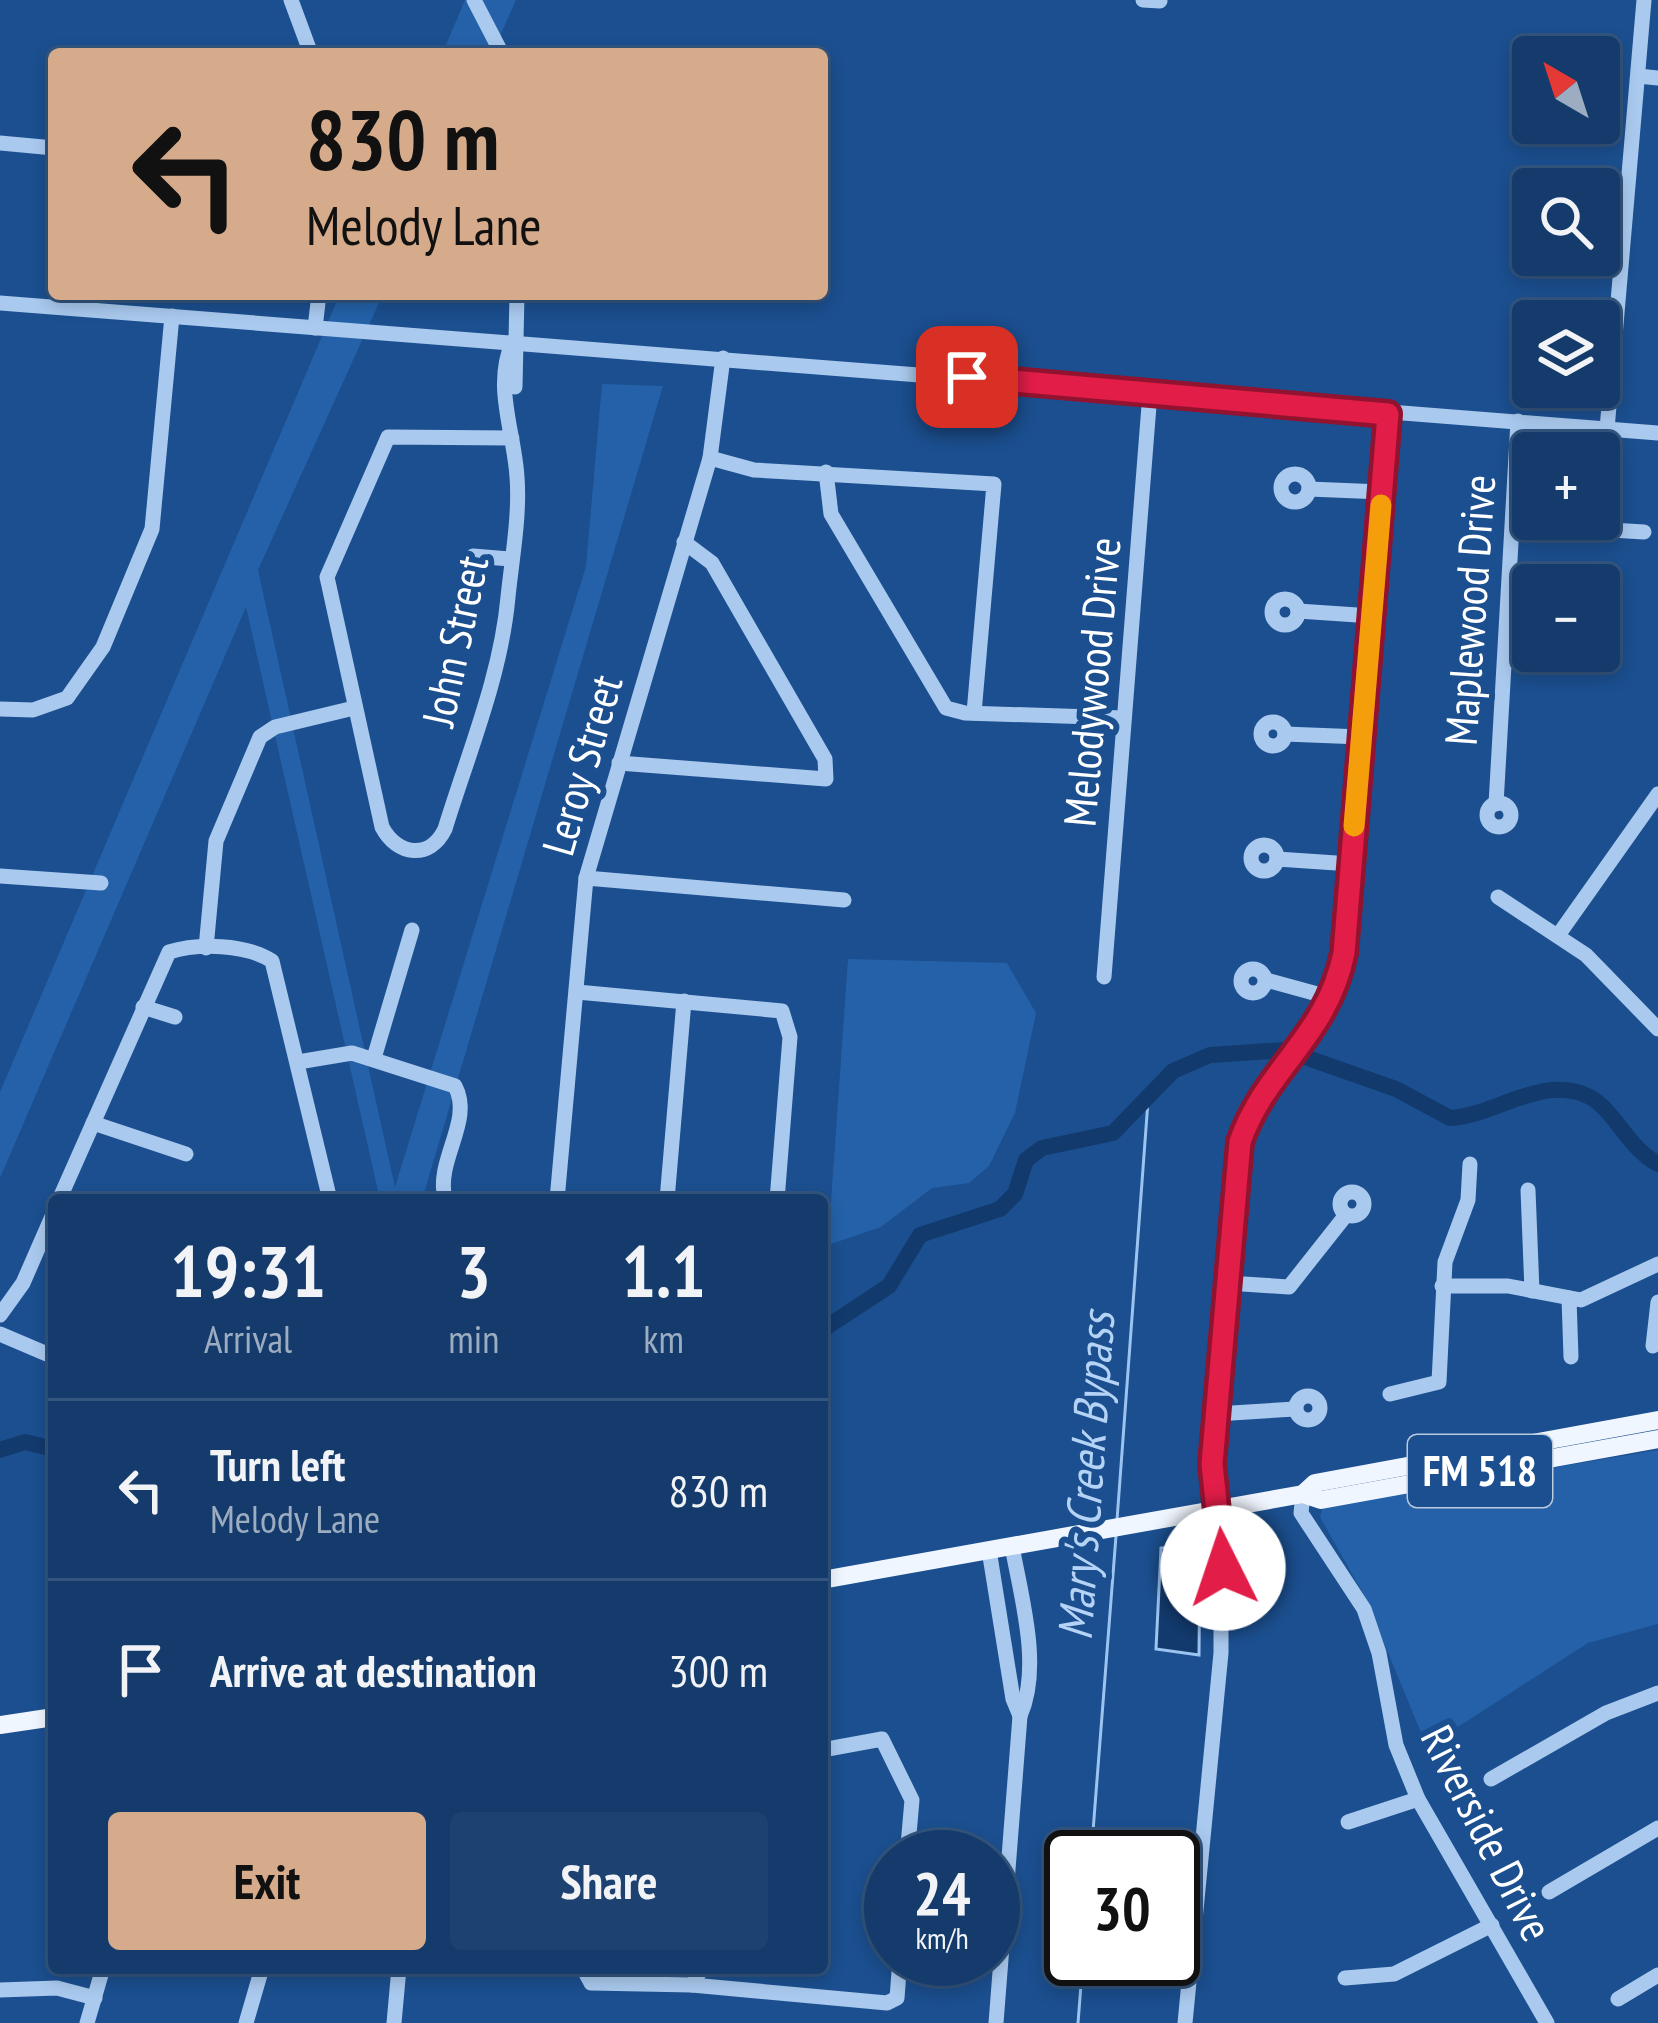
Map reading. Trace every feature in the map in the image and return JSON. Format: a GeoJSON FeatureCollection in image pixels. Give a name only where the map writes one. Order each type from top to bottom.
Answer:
{"type":"FeatureCollection","features":[{"type":"Feature","properties":{"kind":"main road","name":"FM 518"},"geometry":{"type":"LineString","coordinates":[[1303,1494],[1315,1483],[1658,1420]]}},
{"type":"Feature","properties":{"kind":"main road","name":"FM 518"},"geometry":{"type":"LineString","coordinates":[[828,1579],[1303,1494],[1321,1500],[1658,1438]]}},
{"type":"Feature","properties":{"kind":"main road"},"geometry":{"type":"LineString","coordinates":[[0,1725],[44,1718]]}},
{"type":"Feature","properties":{"kind":"street"},"geometry":{"type":"LineString","coordinates":[[291,0],[309,48]]}},
{"type":"Feature","properties":{"kind":"street"},"geometry":{"type":"LineString","coordinates":[[474,0],[499,48]]}},
{"type":"Feature","properties":{"kind":"street"},"geometry":{"type":"LineString","coordinates":[[1143,0],[1160,1]]}},
{"type":"Feature","properties":{"kind":"street"},"geometry":{"type":"LineString","coordinates":[[1606,429],[1644,0]]}},
{"type":"Feature","properties":{"kind":"street"},"geometry":{"type":"LineString","coordinates":[[1638,76],[1658,78]]}},
{"type":"Feature","properties":{"kind":"street"},"geometry":{"type":"LineString","coordinates":[[0,143],[48,147]]}},
{"type":"Feature","properties":{"kind":"street"},"geometry":{"type":"LineString","coordinates":[[315,328],[318,300]]}},
{"type":"Feature","properties":{"kind":"street","name":"John Street"},"geometry":{"type":"LineString","coordinates":[[354,708],[382,827],[396,845],[410,851],[432,846],[445,829],[500,648],[518,481],[505,359],[514,341],[517,300]]}},
{"type":"Feature","properties":{"kind":"street"},"geometry":{"type":"LineString","coordinates":[[0,302],[1658,433]]}},
{"type":"Feature","properties":{"kind":"street"},"geometry":{"type":"LineString","coordinates":[[0,710],[33,710],[67,698],[103,647],[152,529],[172,316]]}},
{"type":"Feature","properties":{"kind":"street","name":"Leroy Street"},"geometry":{"type":"LineString","coordinates":[[558,1194],[586,878],[710,458],[723,358]]}},
{"type":"Feature","properties":{"kind":"street","name":"Melodywood Drive"},"geometry":{"type":"LineString","coordinates":[[1104,977],[1150,393]]}},
{"type":"Feature","properties":{"kind":"street"},"geometry":{"type":"LineString","coordinates":[[1185,2023],[1220,1653],[1219,1509],[1212,1464],[1240,1142],[1261,1096],[1308,1038],[1332,998],[1344,953],[1388,414]]}},
{"type":"Feature","properties":{"kind":"street","name":"Maplewood Drive"},"geometry":{"type":"LineString","coordinates":[[1518,422],[1518,432]]}},
{"type":"Feature","properties":{"kind":"street"},"geometry":{"type":"LineString","coordinates":[[206,948],[215,841],[260,736],[269,729],[354,708],[327,577],[381,443],[395,433],[510,429]]}},
{"type":"Feature","properties":{"kind":"street"},"geometry":{"type":"LineString","coordinates":[[710,458],[754,470],[994,484],[974,713]]}},
{"type":"Feature","properties":{"kind":"street"},"geometry":{"type":"LineString","coordinates":[[826,472],[831,514],[935,696],[951,711],[1124,718]]}},
{"type":"Feature","properties":{"kind":"street"},"geometry":{"type":"LineString","coordinates":[[1309,488],[1382,492]]}},
{"type":"Feature","properties":{"kind":"street"},"geometry":{"type":"LineString","coordinates":[[1620,530],[1645,532]]}},
{"type":"Feature","properties":{"kind":"street","name":"Maplewood Drive"},"geometry":{"type":"LineString","coordinates":[[1496,804],[1512,540]]}},
{"type":"Feature","properties":{"kind":"street"},"geometry":{"type":"LineString","coordinates":[[619,763],[826,779],[825,759],[712,563],[684,542]]}},
{"type":"Feature","properties":{"kind":"street"},"geometry":{"type":"LineString","coordinates":[[473,556],[512,559]]}},
{"type":"Feature","properties":{"kind":"street"},"geometry":{"type":"LineString","coordinates":[[1298,611],[1372,616]]}},
{"type":"Feature","properties":{"kind":"street"},"geometry":{"type":"LineString","coordinates":[[1505,660],[1512,661]]}},
{"type":"Feature","properties":{"kind":"street"},"geometry":{"type":"LineString","coordinates":[[1286,734],[1361,737]]}},
{"type":"Feature","properties":{"kind":"street"},"geometry":{"type":"LineString","coordinates":[[1559,934],[1658,794]]}},
{"type":"Feature","properties":{"kind":"street"},"geometry":{"type":"LineString","coordinates":[[1277,859],[1351,864]]}},
{"type":"Feature","properties":{"kind":"street"},"geometry":{"type":"LineString","coordinates":[[0,877],[101,883]]}},
{"type":"Feature","properties":{"kind":"street"},"geometry":{"type":"LineString","coordinates":[[586,878],[844,900]]}},
{"type":"Feature","properties":{"kind":"street"},"geometry":{"type":"LineString","coordinates":[[1498,897],[1559,934],[1617,982],[1658,1029]]}},
{"type":"Feature","properties":{"kind":"street"},"geometry":{"type":"LineString","coordinates":[[374,1058],[412,930]]}},
{"type":"Feature","properties":{"kind":"street"},"geometry":{"type":"LineString","coordinates":[[62,1194],[169,952],[206,948],[257,951],[272,961],[329,1194]]}},
{"type":"Feature","properties":{"kind":"street"},"geometry":{"type":"LineString","coordinates":[[1266,980],[1332,998]]}},
{"type":"Feature","properties":{"kind":"street"},"geometry":{"type":"LineString","coordinates":[[577,992],[778,1007],[790,1026],[777,1194]]}},
{"type":"Feature","properties":{"kind":"street"},"geometry":{"type":"LineString","coordinates":[[668,1194],[684,1000]]}},
{"type":"Feature","properties":{"kind":"street"},"geometry":{"type":"LineString","coordinates":[[143,1007],[175,1017]]}},
{"type":"Feature","properties":{"kind":"street"},"geometry":{"type":"LineString","coordinates":[[298,1062],[340,1052],[445,1080],[460,1096],[442,1175],[444,1194]]}},
{"type":"Feature","properties":{"kind":"street"},"geometry":{"type":"LineString","coordinates":[[93,1123],[186,1154]]}},
{"type":"Feature","properties":{"kind":"street"},"geometry":{"type":"LineString","coordinates":[[1390,1394],[1439,1382],[1442,1286],[1456,1223],[1468,1200],[1470,1164]]}},
{"type":"Feature","properties":{"kind":"street"},"geometry":{"type":"LineString","coordinates":[[1528,1190],[1532,1291]]}},
{"type":"Feature","properties":{"kind":"street"},"geometry":{"type":"LineString","coordinates":[[1228,1283],[1288,1287],[1346,1215]]}},
{"type":"Feature","properties":{"kind":"street"},"geometry":{"type":"LineString","coordinates":[[0,1315],[48,1235]]}},
{"type":"Feature","properties":{"kind":"street"},"geometry":{"type":"LineString","coordinates":[[1442,1286],[1508,1286],[1581,1300],[1658,1264]]}},
{"type":"Feature","properties":{"kind":"street"},"geometry":{"type":"LineString","coordinates":[[1569,1298],[1571,1357]]}},
{"type":"Feature","properties":{"kind":"street"},"geometry":{"type":"LineString","coordinates":[[1653,1346],[1658,1302]]}},
{"type":"Feature","properties":{"kind":"street"},"geometry":{"type":"LineString","coordinates":[[0,1334],[48,1354]]}},
{"type":"Feature","properties":{"kind":"street"},"geometry":{"type":"LineString","coordinates":[[1216,1414],[1295,1409]]}},
{"type":"Feature","properties":{"kind":"street","name":"Riverside Drive"},"geometry":{"type":"LineString","coordinates":[[1303,1494],[1301,1513],[1313,1535],[1322,1540],[1374,1635],[1392,1733],[1418,1799],[1547,2023]]}},
{"type":"Feature","properties":{"kind":"street"},"geometry":{"type":"LineString","coordinates":[[996,2023],[1021,1716],[1028,1698],[1025,1622],[1012,1546]]}},
{"type":"Feature","properties":{"kind":"street"},"geometry":{"type":"LineString","coordinates":[[988,1550],[1013,1699],[1021,1716]]}},
{"type":"Feature","properties":{"kind":"street"},"geometry":{"type":"LineString","coordinates":[[1491,1778],[1606,1713],[1658,1693]]}},
{"type":"Feature","properties":{"kind":"street"},"geometry":{"type":"LineString","coordinates":[[828,1749],[882,1739],[912,1800],[910,1830]]}},
{"type":"Feature","properties":{"kind":"street"},"geometry":{"type":"LineString","coordinates":[[1348,1822],[1418,1799]]}},
{"type":"Feature","properties":{"kind":"street"},"geometry":{"type":"LineString","coordinates":[[1549,1892],[1658,1828]]}},
{"type":"Feature","properties":{"kind":"street"},"geometry":{"type":"LineString","coordinates":[[1345,1978],[1394,1974],[1492,1925]]}},
{"type":"Feature","properties":{"kind":"street"},"geometry":{"type":"LineString","coordinates":[[87,2023],[101,1974]]}},
{"type":"Feature","properties":{"kind":"street"},"geometry":{"type":"LineString","coordinates":[[246,2023],[260,1974]]}},
{"type":"Feature","properties":{"kind":"street"},"geometry":{"type":"LineString","coordinates":[[394,2023],[398,1974]]}},
{"type":"Feature","properties":{"kind":"street"},"geometry":{"type":"LineString","coordinates":[[586,1974],[591,1983],[692,1985],[887,2003],[897,1998],[898,1986]]}},
{"type":"Feature","properties":{"kind":"street"},"geometry":{"type":"LineString","coordinates":[[692,1985],[698,1974]]}},
{"type":"Feature","properties":{"kind":"street"},"geometry":{"type":"LineString","coordinates":[[1618,1999],[1658,1975]]}},
{"type":"Feature","properties":{"kind":"street"},"geometry":{"type":"LineString","coordinates":[[0,1990],[57,1988],[95,1998]]}},
{"type":"Feature","properties":{"kind":"shaded area"},"geometry":{"type":"Polygon","coordinates":[[[465,0],[516,0],[495,48],[445,48],[465,0]]]}},
{"type":"Feature","properties":{"kind":"shaded area"},"geometry":{"type":"Polygon","coordinates":[[[337,300],[380,300],[258,570],[395,1187],[586,566],[602,384],[663,386],[424,1194],[379,1194],[246,607],[0,1178],[0,1092],[337,300]]]}},
{"type":"Feature","properties":{"kind":"shaded area"},"geometry":{"type":"Polygon","coordinates":[[[848,959],[1007,963],[1036,1013],[1015,1113],[989,1166],[969,1183],[932,1188],[881,1227],[828,1245],[848,959]]]}},
{"type":"Feature","properties":{"kind":"shaded area"},"geometry":{"type":"Polygon","coordinates":[[[1658,1450],[1658,1624],[1588,1643],[1427,1747],[1365,1597],[1320,1517],[1323,1506],[1658,1450]]]}},
{"type":"Feature","properties":{"kind":"shaded area"},"geometry":{"type":"Polygon","coordinates":[[[1200,1543],[1199,1655],[1156,1649],[1161,1548],[1200,1543]]]}},
{"type":"Feature","properties":{"kind":"waterway"},"geometry":{"type":"LineString","coordinates":[[828,1326],[889,1286],[920,1235],[1000,1209],[1015,1194],[1026,1160],[1042,1148],[1113,1133],[1173,1071],[1210,1055],[1285,1050],[1396,1089],[1450,1118],[1537,1093],[1572,1091],[1599,1103],[1658,1164]]}},
{"type":"Feature","properties":{"kind":"waterway","name":"Mary's Creek Bypass"},"geometry":{"type":"LineString","coordinates":[[1117,1520],[1148,1101]]}},
{"type":"Feature","properties":{"kind":"waterway"},"geometry":{"type":"LineString","coordinates":[[0,1450],[25,1442],[48,1448]]}},
{"type":"Feature","properties":{"kind":"waterway","name":"Mary's Creek Bypass"},"geometry":{"type":"LineString","coordinates":[[1093,1830],[1116,1536]]}},
{"type":"Feature","properties":{"kind":"waterway","name":"Mary's Creek Bypass"},"geometry":{"type":"LineString","coordinates":[[1078,2023],[1081,1986]]}},
{"type":"Feature","properties":{"kind":"slow traffic"},"geometry":{"type":"LineString","coordinates":[[1354,826],[1381,505]]}},
{"type":"Feature","properties":{"kind":"route"},"geometry":{"type":"LineString","coordinates":[[967,377],[1388,414],[1340,974],[1327,1012],[1261,1096],[1240,1142],[1212,1464],[1223,1568]]}}]}
